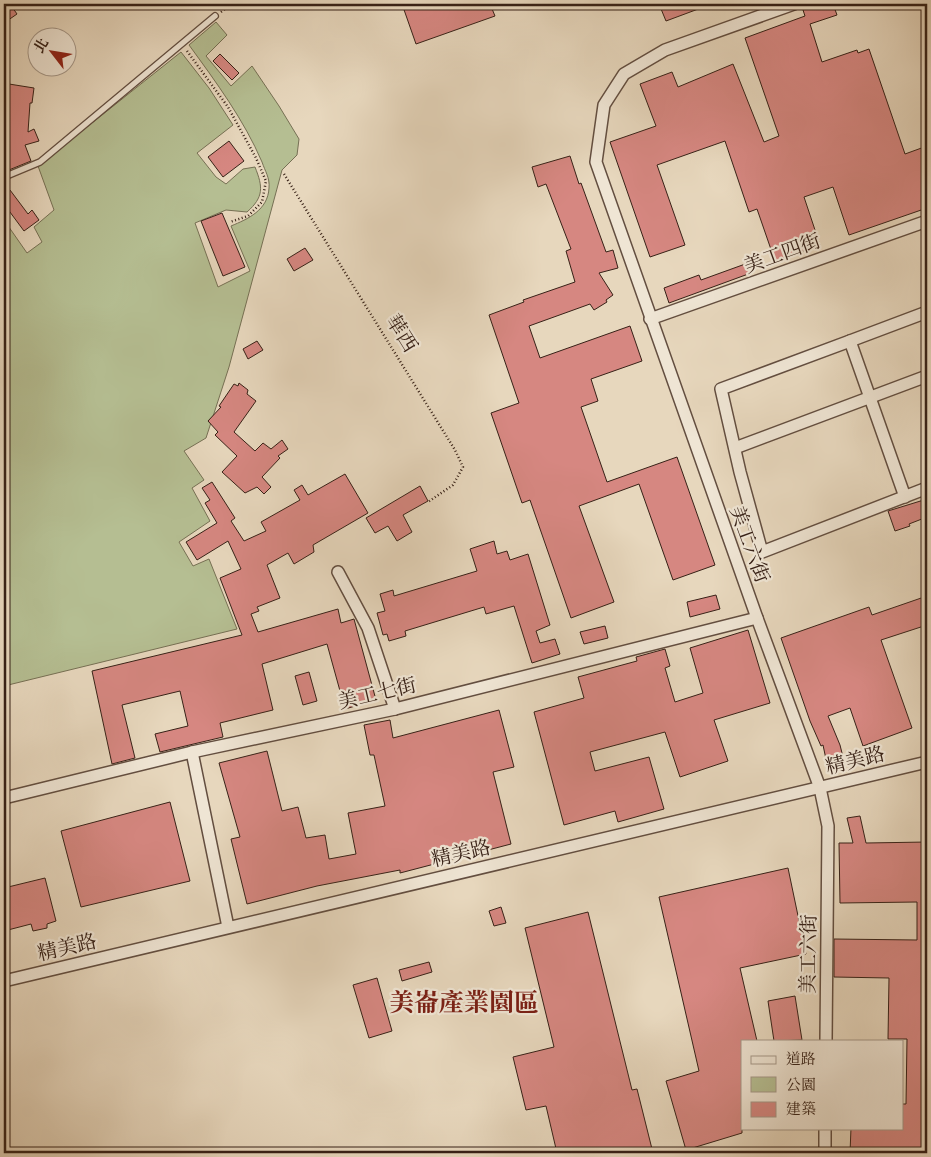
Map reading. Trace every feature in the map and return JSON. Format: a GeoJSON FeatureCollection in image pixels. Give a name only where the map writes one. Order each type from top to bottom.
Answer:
{"type":"FeatureCollection","features":[{"type":"Feature","properties":{"kind":"street","name":"美工六街"},"geometry":{"type":"LineString","coordinates":[[794,4],[665,50],[624,74],[604,106],[596,162],[650,319],[820,788],[828,826],[826,1040]]}},
{"type":"Feature","properties":{"kind":"street","name":"美工四街"},"geometry":{"type":"LineString","coordinates":[[650,319],[927,221]]}},
{"type":"Feature","properties":{"kind":"street"},"geometry":{"type":"LineString","coordinates":[[927,312],[721,389],[762,552],[927,488]]}},
{"type":"Feature","properties":{"kind":"street"},"geometry":{"type":"LineString","coordinates":[[850,341],[904,496]]}},
{"type":"Feature","properties":{"kind":"street"},"geometry":{"type":"LineString","coordinates":[[735,448],[927,376]]}},
{"type":"Feature","properties":{"kind":"street"},"geometry":{"type":"LineString","coordinates":[[338,572],[368,628],[395,709]]}},
{"type":"Feature","properties":{"kind":"street","name":"美工七街"},"geometry":{"type":"LineString","coordinates":[[4,798],[192,752],[395,709],[757,618]]}},
{"type":"Feature","properties":{"kind":"street"},"geometry":{"type":"LineString","coordinates":[[192,752],[228,927]]}},
{"type":"Feature","properties":{"kind":"street","name":"精美路"},"geometry":{"type":"LineString","coordinates":[[4,981],[927,762]]}},
{"type":"Feature","properties":{"kind":"street"},"geometry":{"type":"LineString","coordinates":[[824,1153],[825,1130]]}},
{"type":"Feature","properties":{"kind":"lane"},"geometry":{"type":"LineString","coordinates":[[4,177],[40,162],[216,16]]}},
{"type":"Feature","properties":{"kind":"path"},"geometry":{"type":"LineString","coordinates":[[182,44],[228,107],[266,180],[262,202],[248,216],[230,222]]}},
{"type":"Feature","properties":{"kind":"path","name":"華西"},"geometry":{"type":"LineString","coordinates":[[284,174],[455,450],[463,467],[453,485],[428,502]]}},
{"type":"Feature","properties":{"kind":"green space"},"geometry":{"type":"Polygon","coordinates":[[[216,22],[227,35],[206,56],[231,86],[252,66],[299,139],[297,155],[282,170],[229,367],[206,438],[184,451],[204,480],[192,488],[210,521],[179,542],[193,566],[209,559],[237,629],[4,686],[4,220],[27,253],[42,242],[34,227],[54,210],[38,166],[181,52],[209,88],[233,125],[197,153],[216,177],[226,184],[243,169],[255,167],[260,180],[260,191],[257,201],[247,212],[226,210],[195,223],[218,287],[250,271],[231,226],[250,217],[261,208],[268,196],[269,181],[255,146],[238,116],[189,45],[216,22]]]}},
{"type":"Feature","properties":{"kind":"building"},"geometry":{"type":"Polygon","coordinates":[[[4,4],[10,4],[17,14],[4,23],[4,4]]]}},
{"type":"Feature","properties":{"kind":"building"},"geometry":{"type":"Polygon","coordinates":[[[402,4],[490,4],[495,16],[416,44],[402,4]]]}},
{"type":"Feature","properties":{"kind":"building"},"geometry":{"type":"Polygon","coordinates":[[[659,4],[709,4],[709,5],[666,21],[659,4]]]}},
{"type":"Feature","properties":{"kind":"building"},"geometry":{"type":"Polygon","coordinates":[[[821,4],[833,4],[837,15],[810,24],[822,62],[857,50],[858,53],[869,49],[905,154],[927,146],[927,208],[849,235],[833,187],[804,197],[820,245],[775,261],[757,209],[749,212],[725,141],[657,165],[685,245],[650,257],[610,142],[656,126],[640,84],[672,72],[678,87],[733,64],[764,142],[779,136],[745,38],[805,16],[803,10],[821,4]]]}},
{"type":"Feature","properties":{"kind":"building"},"geometry":{"type":"Polygon","coordinates":[[[220,54],[239,73],[232,80],[213,61],[220,54]]]}},
{"type":"Feature","properties":{"kind":"building"},"geometry":{"type":"Polygon","coordinates":[[[9,84],[34,88],[32,103],[30,103],[28,132],[34,129],[39,141],[25,145],[31,161],[4,172],[4,103],[6,103],[9,84]]]}},
{"type":"Feature","properties":{"kind":"building"},"geometry":{"type":"Polygon","coordinates":[[[229,141],[244,161],[223,177],[208,157],[229,141]]]}},
{"type":"Feature","properties":{"kind":"building"},"geometry":{"type":"Polygon","coordinates":[[[570,156],[606,252],[613,250],[618,268],[599,273],[613,295],[606,300],[607,302],[594,310],[590,304],[529,326],[540,358],[630,326],[642,361],[591,379],[598,401],[581,407],[607,482],[677,457],[715,565],[673,580],[639,484],[579,506],[614,602],[571,618],[530,500],[522,503],[491,413],[519,403],[489,315],[524,302],[523,300],[575,282],[566,251],[571,249],[546,184],[538,187],[532,167],[570,156]]]}},
{"type":"Feature","properties":{"kind":"building"},"geometry":{"type":"Polygon","coordinates":[[[10,190],[28,214],[32,210],[39,220],[24,231],[4,204],[4,194],[10,190]]]}},
{"type":"Feature","properties":{"kind":"building"},"geometry":{"type":"Polygon","coordinates":[[[222,213],[245,267],[223,276],[201,221],[222,213]]]}},
{"type":"Feature","properties":{"kind":"building"},"geometry":{"type":"Polygon","coordinates":[[[305,248],[313,260],[294,271],[287,259],[305,248]]]}},
{"type":"Feature","properties":{"kind":"building"},"geometry":{"type":"Polygon","coordinates":[[[748,263],[751,273],[669,303],[664,288],[699,275],[701,280],[748,263]]]}},
{"type":"Feature","properties":{"kind":"building"},"geometry":{"type":"Polygon","coordinates":[[[257,341],[263,350],[248,359],[243,349],[257,341]]]}},
{"type":"Feature","properties":{"kind":"building"},"geometry":{"type":"Polygon","coordinates":[[[239,383],[248,390],[247,394],[256,401],[234,432],[255,451],[263,443],[271,449],[282,440],[288,449],[278,456],[280,458],[262,477],[271,487],[264,494],[257,487],[245,493],[222,472],[237,456],[215,435],[218,432],[208,421],[221,407],[219,406],[234,384],[238,386],[239,383]]]}},
{"type":"Feature","properties":{"kind":"building"},"geometry":{"type":"Polygon","coordinates":[[[345,474],[368,513],[313,545],[314,552],[294,564],[288,553],[267,565],[280,598],[257,607],[259,611],[251,614],[258,632],[338,609],[341,623],[354,619],[376,700],[345,709],[327,644],[262,664],[273,710],[220,723],[223,737],[160,752],[155,734],[188,726],[180,691],[122,705],[135,758],[112,764],[92,671],[242,635],[220,578],[241,569],[228,541],[197,560],[186,542],[217,523],[205,503],[210,500],[202,488],[212,482],[235,518],[231,521],[244,541],[266,531],[261,522],[300,500],[294,490],[302,485],[308,495],[345,474]]]}},
{"type":"Feature","properties":{"kind":"building"},"geometry":{"type":"Polygon","coordinates":[[[420,486],[428,501],[403,515],[412,532],[397,541],[388,526],[375,533],[366,518],[420,486]]]}},
{"type":"Feature","properties":{"kind":"building"},"geometry":{"type":"Polygon","coordinates":[[[927,499],[927,517],[895,531],[888,511],[927,499]]]}},
{"type":"Feature","properties":{"kind":"building"},"geometry":{"type":"Polygon","coordinates":[[[494,541],[497,554],[507,551],[510,560],[528,554],[550,625],[536,631],[540,643],[555,639],[560,654],[532,663],[514,606],[486,614],[484,607],[405,631],[406,636],[389,641],[387,634],[383,635],[377,613],[385,611],[380,594],[393,590],[394,596],[477,571],[470,549],[494,541]]]}},
{"type":"Feature","properties":{"kind":"building"},"geometry":{"type":"Polygon","coordinates":[[[716,595],[720,609],[690,617],[687,602],[716,595]]]}},
{"type":"Feature","properties":{"kind":"building"},"geometry":{"type":"Polygon","coordinates":[[[927,596],[927,625],[881,640],[912,728],[863,746],[850,708],[828,716],[840,745],[844,761],[827,764],[823,745],[821,746],[810,721],[781,638],[869,607],[872,615],[927,596]]]}},
{"type":"Feature","properties":{"kind":"building"},"geometry":{"type":"Polygon","coordinates":[[[605,626],[608,638],[584,644],[580,632],[605,626]]]}},
{"type":"Feature","properties":{"kind":"building"},"geometry":{"type":"Polygon","coordinates":[[[748,630],[770,703],[714,720],[728,761],[680,777],[665,732],[590,752],[595,771],[649,757],[664,809],[618,822],[615,811],[564,825],[534,712],[584,698],[578,677],[637,661],[636,657],[665,649],[670,666],[665,668],[675,702],[703,693],[690,648],[748,630]]]}},
{"type":"Feature","properties":{"kind":"building"},"geometry":{"type":"Polygon","coordinates":[[[309,672],[317,701],[303,705],[295,676],[309,672]]]}},
{"type":"Feature","properties":{"kind":"building"},"geometry":{"type":"Polygon","coordinates":[[[499,710],[514,767],[493,772],[511,844],[400,873],[400,870],[317,886],[247,904],[231,839],[240,837],[219,763],[267,751],[282,811],[298,807],[306,838],[325,835],[329,859],[356,854],[348,813],[385,806],[374,755],[370,755],[364,725],[390,720],[393,738],[499,710]]]}},
{"type":"Feature","properties":{"kind":"building"},"geometry":{"type":"Polygon","coordinates":[[[170,802],[190,881],[81,907],[61,831],[170,802]]]}},
{"type":"Feature","properties":{"kind":"building"},"geometry":{"type":"Polygon","coordinates":[[[860,816],[866,843],[927,842],[927,1153],[850,1153],[851,1130],[904,1130],[907,1039],[888,1039],[889,978],[834,977],[834,939],[917,940],[917,902],[840,903],[839,843],[853,843],[847,818],[860,816]]]}},
{"type":"Feature","properties":{"kind":"building"},"geometry":{"type":"Polygon","coordinates":[[[788,868],[806,954],[740,968],[757,1040],[741,1040],[742,1133],[686,1150],[666,1081],[699,1071],[659,897],[788,868]]]}},
{"type":"Feature","properties":{"kind":"building"},"geometry":{"type":"Polygon","coordinates":[[[45,878],[56,921],[47,924],[47,928],[33,931],[31,924],[4,931],[4,888],[45,878]]]}},
{"type":"Feature","properties":{"kind":"building"},"geometry":{"type":"Polygon","coordinates":[[[501,907],[506,923],[494,926],[489,911],[501,907]]]}},
{"type":"Feature","properties":{"kind":"building"},"geometry":{"type":"Polygon","coordinates":[[[588,912],[632,1090],[637,1089],[653,1153],[557,1153],[546,1106],[526,1110],[513,1057],[554,1047],[525,928],[588,912]]]}},
{"type":"Feature","properties":{"kind":"building"},"geometry":{"type":"Polygon","coordinates":[[[429,962],[432,972],[402,981],[399,970],[429,962]]]}},
{"type":"Feature","properties":{"kind":"building"},"geometry":{"type":"Polygon","coordinates":[[[377,978],[392,1031],[369,1038],[353,985],[377,978]]]}},
{"type":"Feature","properties":{"kind":"building"},"geometry":{"type":"Polygon","coordinates":[[[795,996],[802,1040],[774,1040],[768,1001],[795,996]]]}},
{"type":"Feature","properties":{"kind":"district","name":"美崙產業園區"},"geometry":{"type":"Point","coordinates":[464,1002]}}]}
